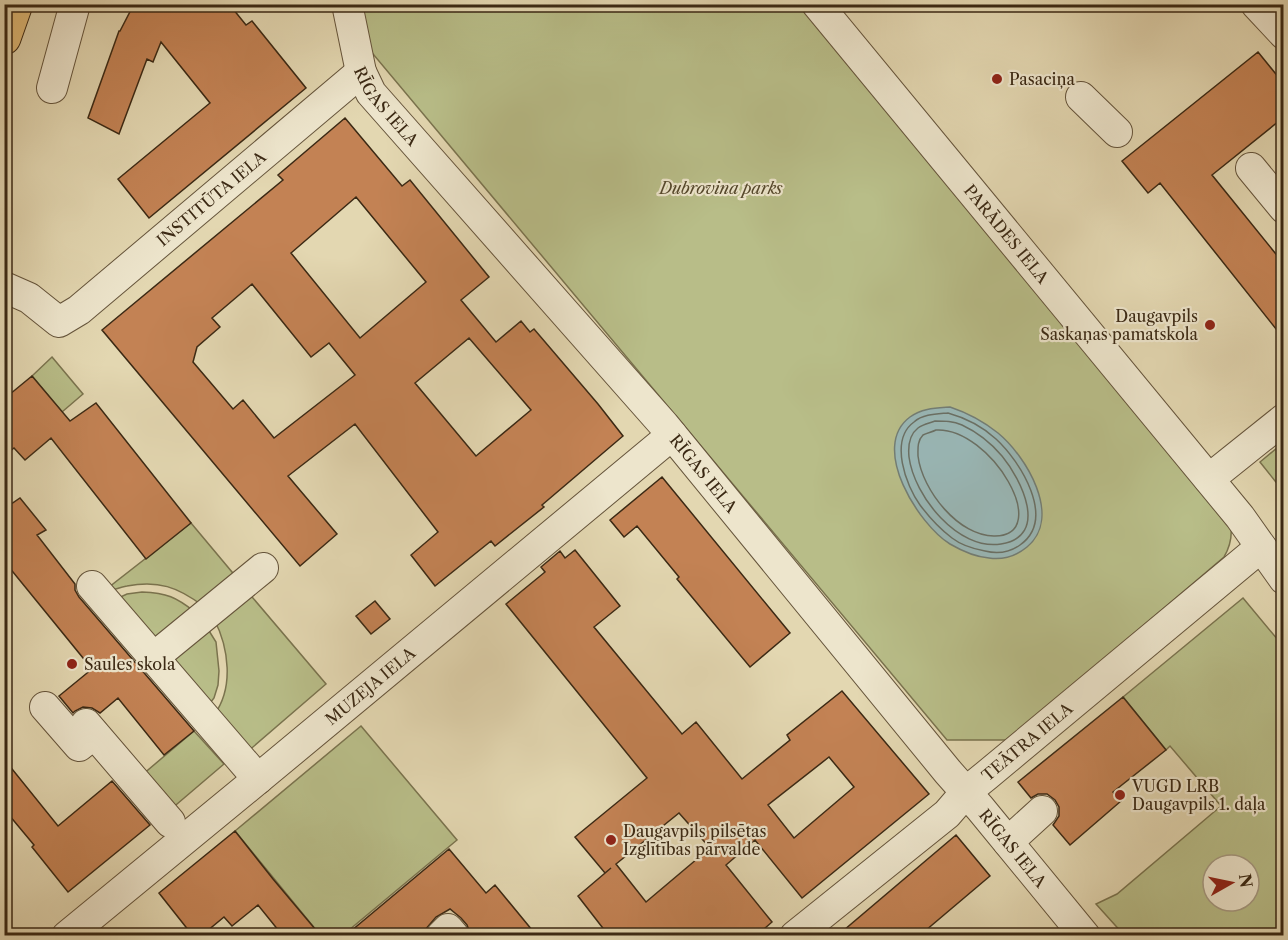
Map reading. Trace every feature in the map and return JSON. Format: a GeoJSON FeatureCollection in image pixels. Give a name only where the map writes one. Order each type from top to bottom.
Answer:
{"type":"FeatureCollection","features":[{"type":"Feature","properties":{"kind":"main road"},"geometry":{"type":"LineString","coordinates":[[4,38],[16,4]]}},
{"type":"Feature","properties":{"kind":"street"},"geometry":{"type":"LineString","coordinates":[[52,88],[75,4]]}},
{"type":"Feature","properties":{"kind":"street","name":"RĪGAS IELA"},"geometry":{"type":"LineString","coordinates":[[347,4],[361,72],[371,93],[672,435],[1085,936]]}},
{"type":"Feature","properties":{"kind":"street","name":"PARĀDES IELA"},"geometry":{"type":"LineString","coordinates":[[817,4],[1209,478],[1284,579]]}},
{"type":"Feature","properties":{"kind":"street"},"geometry":{"type":"LineString","coordinates":[[1256,4],[1284,34]]}},
{"type":"Feature","properties":{"kind":"street","name":"INSTITŪTA IELA"},"geometry":{"type":"LineString","coordinates":[[4,287],[29,298],[59,322],[79,310],[361,72]]}},
{"type":"Feature","properties":{"kind":"street"},"geometry":{"type":"LineString","coordinates":[[1081,97],[1117,132]]}},
{"type":"Feature","properties":{"kind":"street"},"geometry":{"type":"LineString","coordinates":[[1251,168],[1284,208]]}},
{"type":"Feature","properties":{"kind":"street"},"geometry":{"type":"LineString","coordinates":[[1209,478],[1284,419]]}},
{"type":"Feature","properties":{"kind":"street","name":"MUZEJA IELA"},"geometry":{"type":"LineString","coordinates":[[74,933],[365,688],[672,435]]}},
{"type":"Feature","properties":{"kind":"street","name":"TEĀTRA IELA"},"geometry":{"type":"LineString","coordinates":[[795,936],[947,814],[966,792],[1261,547]]}},
{"type":"Feature","properties":{"kind":"street"},"geometry":{"type":"LineString","coordinates":[[153,658],[263,568]]}},
{"type":"Feature","properties":{"kind":"street"},"geometry":{"type":"LineString","coordinates":[[92,586],[258,779]]}},
{"type":"Feature","properties":{"kind":"street"},"geometry":{"type":"LineString","coordinates":[[45,707],[80,746],[90,729],[170,822]]}},
{"type":"Feature","properties":{"kind":"street"},"geometry":{"type":"LineString","coordinates":[[1008,842],[1042,811]]}},
{"type":"Feature","properties":{"kind":"street"},"geometry":{"type":"LineString","coordinates":[[441,936],[448,929],[454,936]]}},
{"type":"Feature","properties":{"kind":"green space","name":"Dubrovina parks"},"geometry":{"type":"Polygon","coordinates":[[[359,5],[802,5],[1230,521],[1231,539],[1224,557],[1009,740],[947,740],[368,48],[359,5]]]}},
{"type":"Feature","properties":{"kind":"green space"},"geometry":{"type":"Polygon","coordinates":[[[52,357],[83,394],[62,412],[32,376],[52,357]]]}},
{"type":"Feature","properties":{"kind":"green space"},"geometry":{"type":"Polygon","coordinates":[[[1283,443],[1283,491],[1260,462],[1283,443]]]}},
{"type":"Feature","properties":{"kind":"green space"},"geometry":{"type":"Polygon","coordinates":[[[191,523],[237,578],[203,606],[185,594],[158,585],[138,584],[104,591],[191,523]]]}},
{"type":"Feature","properties":{"kind":"green space"},"geometry":{"type":"Polygon","coordinates":[[[247,591],[326,684],[246,753],[214,715],[225,693],[227,668],[223,642],[214,619],[247,591]]]}},
{"type":"Feature","properties":{"kind":"green space"},"geometry":{"type":"Polygon","coordinates":[[[142,592],[171,597],[195,612],[156,640],[116,599],[127,594],[142,592]]]}},
{"type":"Feature","properties":{"kind":"green space"},"geometry":{"type":"Polygon","coordinates":[[[1243,598],[1283,646],[1283,935],[1124,935],[1096,904],[1117,894],[1221,806],[1170,746],[1166,750],[1123,697],[1243,598]]]}},
{"type":"Feature","properties":{"kind":"green space"},"geometry":{"type":"Polygon","coordinates":[[[206,626],[216,642],[219,671],[214,698],[207,707],[173,667],[172,653],[206,626]]]}},
{"type":"Feature","properties":{"kind":"green space"},"geometry":{"type":"Polygon","coordinates":[[[361,726],[457,840],[343,935],[321,936],[235,831],[361,726]]]}},
{"type":"Feature","properties":{"kind":"green space"},"geometry":{"type":"Polygon","coordinates":[[[194,731],[224,764],[170,810],[142,775],[194,731]]]}},
{"type":"Feature","properties":{"kind":"water"},"geometry":{"type":"Polygon","coordinates":[[[950,407],[987,425],[1009,443],[1029,471],[1037,487],[1042,520],[1037,534],[1027,547],[1014,555],[1004,558],[984,557],[950,544],[925,520],[903,485],[896,465],[895,447],[899,430],[910,417],[919,412],[950,407]]]}},
{"type":"Feature","properties":{"kind":"building"},"geometry":{"type":"Polygon","coordinates":[[[134,4],[229,4],[246,25],[252,21],[306,88],[149,218],[118,179],[210,103],[161,42],[153,62],[147,59],[119,134],[88,118],[119,31],[134,4]]]}},
{"type":"Feature","properties":{"kind":"building"},"geometry":{"type":"Polygon","coordinates":[[[1258,52],[1284,84],[1284,117],[1212,175],[1284,264],[1284,339],[1160,183],[1148,193],[1122,161],[1258,52]]]}},
{"type":"Feature","properties":{"kind":"building"},"geometry":{"type":"Polygon","coordinates":[[[345,118],[402,186],[410,180],[489,277],[461,300],[496,342],[521,321],[530,332],[534,329],[623,436],[542,505],[544,507],[495,546],[491,541],[435,586],[411,555],[438,532],[355,424],[288,476],[337,534],[300,566],[102,330],[283,180],[278,175],[345,118]],[[356,197],[291,253],[360,338],[426,282],[356,197]],[[252,284],[212,318],[220,327],[197,347],[193,362],[233,409],[243,400],[274,438],[355,375],[329,343],[311,357],[252,284]],[[469,338],[415,383],[476,456],[531,410],[469,338]]]}},
{"type":"Feature","properties":{"kind":"building"},"geometry":{"type":"Polygon","coordinates":[[[32,376],[70,421],[96,403],[191,523],[146,559],[51,438],[25,460],[14,448],[4,456],[4,399],[32,376]]]}},
{"type":"Feature","properties":{"kind":"building"},"geometry":{"type":"Polygon","coordinates":[[[662,477],[790,633],[750,667],[677,579],[679,577],[637,526],[624,537],[610,520],[662,477]]]}},
{"type":"Feature","properties":{"kind":"building"},"geometry":{"type":"Polygon","coordinates":[[[20,498],[46,530],[37,535],[75,584],[79,597],[194,731],[164,755],[118,698],[100,713],[92,708],[83,707],[73,713],[59,696],[92,669],[4,561],[4,509],[20,498]]]}},
{"type":"Feature","properties":{"kind":"building"},"geometry":{"type":"Polygon","coordinates":[[[575,550],[620,606],[594,627],[682,734],[696,722],[742,779],[790,740],[787,735],[842,691],[929,794],[802,898],[755,840],[726,865],[772,922],[756,936],[609,936],[578,896],[611,868],[605,873],[575,837],[647,778],[506,604],[545,572],[541,567],[560,551],[565,558],[575,550]],[[829,757],[768,805],[794,838],[854,787],[829,757]],[[679,813],[616,864],[646,902],[710,848],[679,813]]]}},
{"type":"Feature","properties":{"kind":"building"},"geometry":{"type":"Polygon","coordinates":[[[375,601],[390,619],[371,634],[356,616],[375,601]]]}},
{"type":"Feature","properties":{"kind":"building"},"geometry":{"type":"Polygon","coordinates":[[[1123,697],[1166,750],[1113,792],[1121,801],[1070,845],[1053,825],[1059,816],[1059,807],[1055,800],[1047,794],[1038,794],[1031,798],[1018,782],[1123,697]]]}},
{"type":"Feature","properties":{"kind":"building"},"geometry":{"type":"Polygon","coordinates":[[[4,759],[58,826],[112,781],[150,825],[68,892],[4,809],[4,759]]]}},
{"type":"Feature","properties":{"kind":"building"},"geometry":{"type":"Polygon","coordinates":[[[235,831],[321,936],[283,936],[258,905],[232,926],[224,917],[201,936],[193,936],[159,893],[235,831]]]}},
{"type":"Feature","properties":{"kind":"building"},"geometry":{"type":"Polygon","coordinates":[[[956,835],[990,876],[919,936],[837,936],[956,835]]]}},
{"type":"Feature","properties":{"kind":"building"},"geometry":{"type":"Polygon","coordinates":[[[449,849],[486,893],[495,885],[537,936],[471,936],[467,925],[450,909],[436,917],[418,936],[345,936],[449,849]]]}},
{"type":"Feature","properties":{"kind":"place","name":"Pasaciņa"},"geometry":{"type":"Point","coordinates":[997,79]}},
{"type":"Feature","properties":{"kind":"place","name":"Daugavpils Saskaņas pamatskola"},"geometry":{"type":"Point","coordinates":[1210,325]}},
{"type":"Feature","properties":{"kind":"place","name":"Saules skola"},"geometry":{"type":"Point","coordinates":[72,664]}},
{"type":"Feature","properties":{"kind":"place","name":"VUGD LRB Daugavpils 1. daļa"},"geometry":{"type":"Point","coordinates":[1120,795]}},
{"type":"Feature","properties":{"kind":"place","name":"Daugavpils pilsētas Izglītības pārvalde"},"geometry":{"type":"Point","coordinates":[611,840]}}]}
